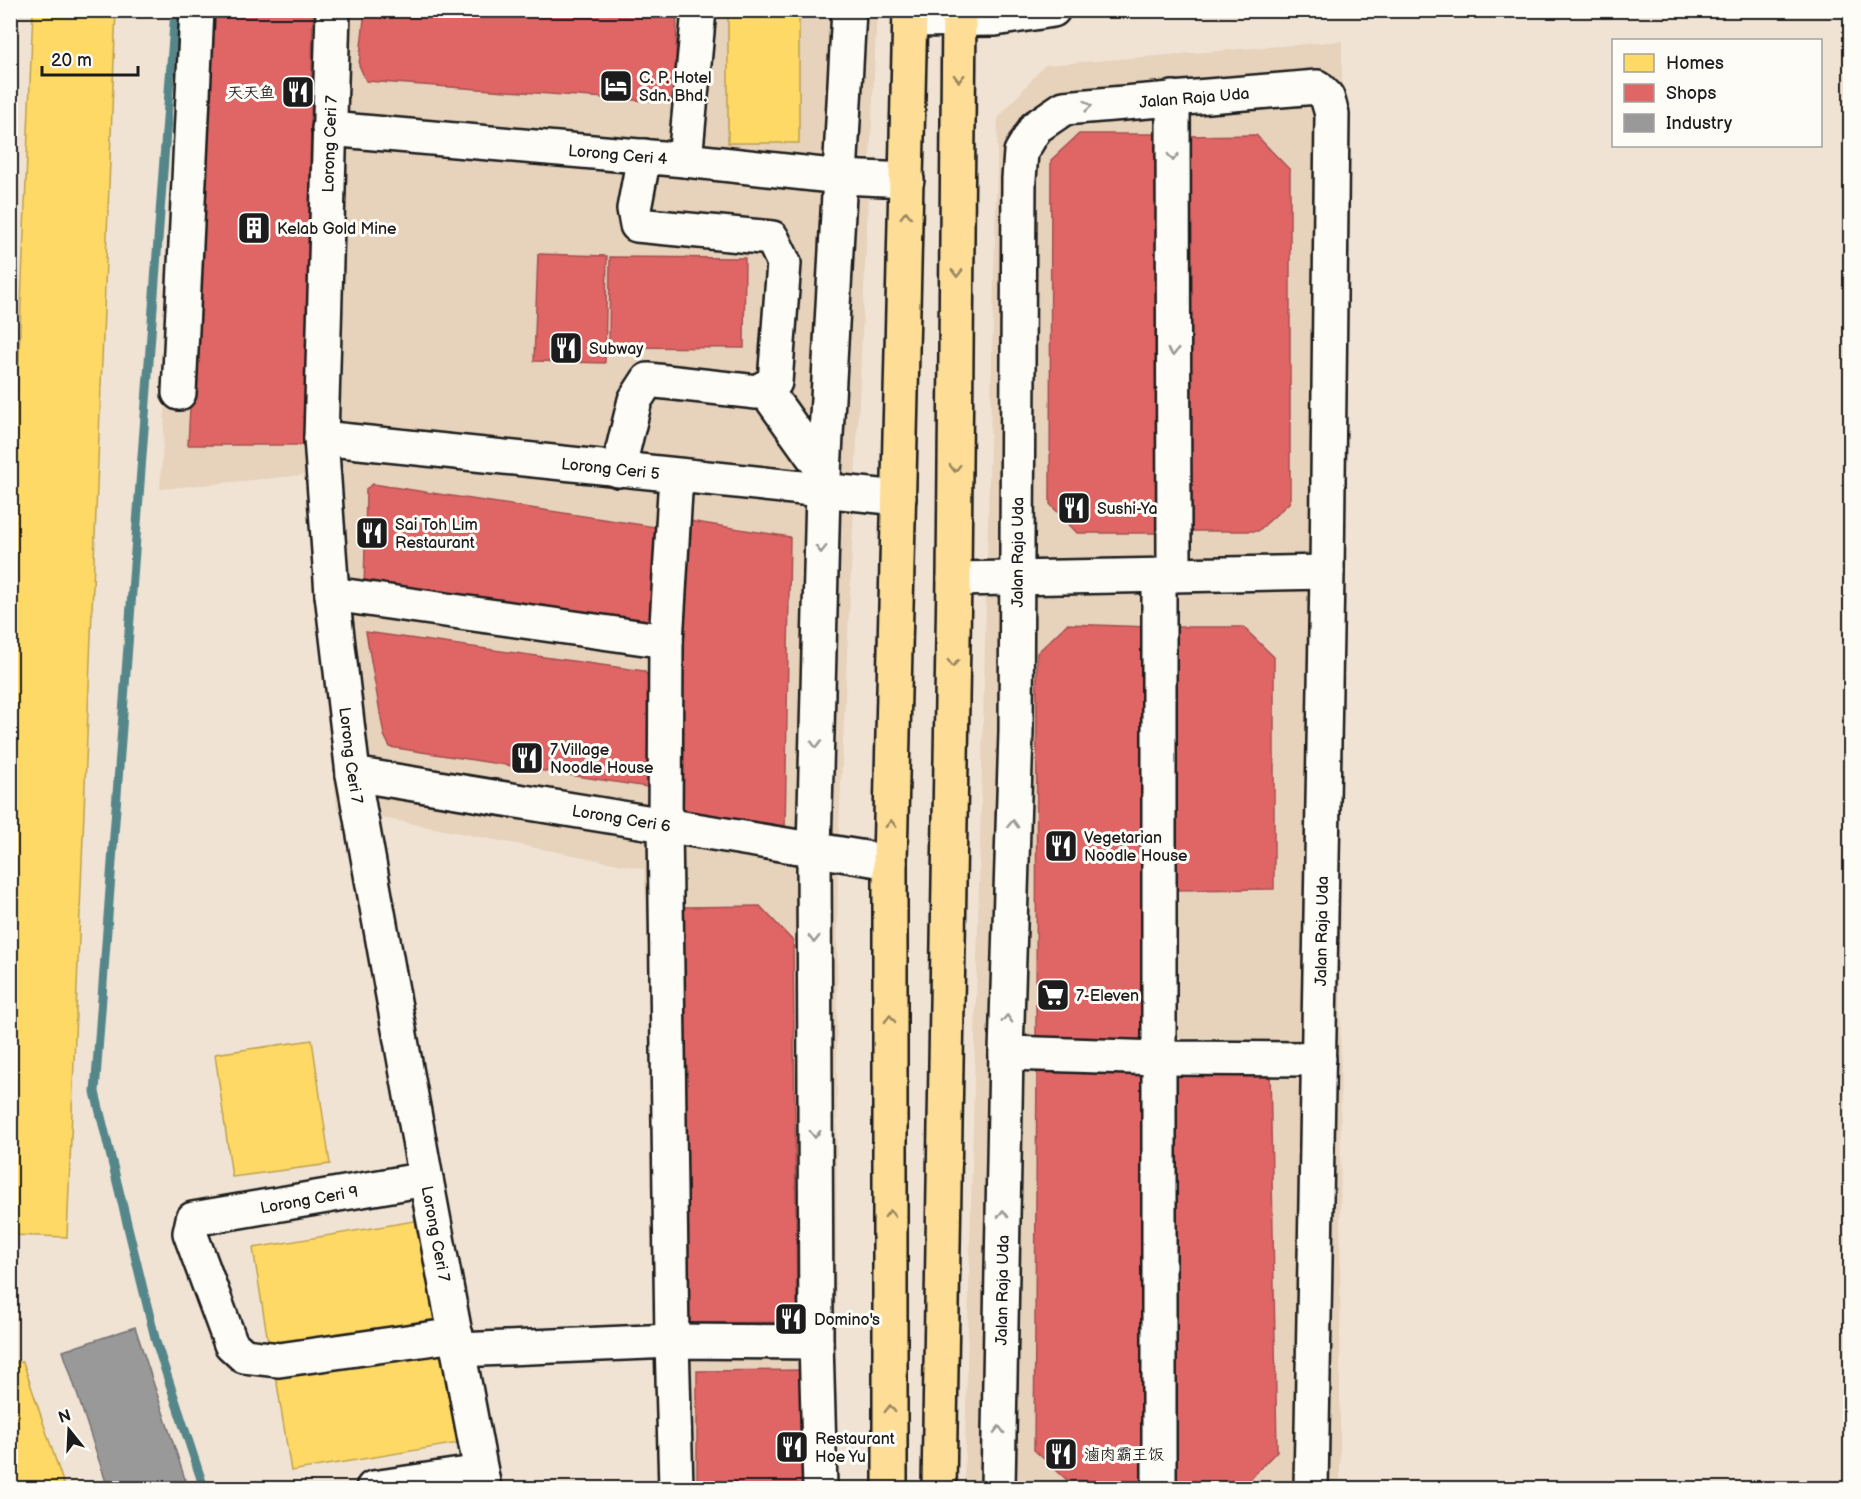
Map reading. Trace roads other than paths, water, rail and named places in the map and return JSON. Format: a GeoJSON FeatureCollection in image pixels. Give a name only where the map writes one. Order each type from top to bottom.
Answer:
{"type":"FeatureCollection","features":[{"type":"Feature","properties":{"kind":"main road"},"geometry":{"type":"LineString","coordinates":[[890,1488],[890,862],[910,15]]}},
{"type":"Feature","properties":{"kind":"main road"},"geometry":{"type":"LineString","coordinates":[[939,1488],[954,579],[959,15]]}},
{"type":"Feature","properties":{"kind":"street"},"geometry":{"type":"LineString","coordinates":[[179,393],[197,10]]}},
{"type":"Feature","properties":{"kind":"street","name":"Lorong Ceri 7"},"geometry":{"type":"LineString","coordinates":[[333,10],[321,438],[332,594],[353,774],[482,1480]]}},
{"type":"Feature","properties":{"kind":"street"},"geometry":{"type":"LineString","coordinates":[[685,160],[699,10]]}},
{"type":"Feature","properties":{"kind":"street"},"geometry":{"type":"LineString","coordinates":[[820,1488],[816,1342],[814,850],[823,481],[849,10]]}},
{"type":"Feature","properties":{"kind":"street"},"geometry":{"type":"LineString","coordinates":[[910,15],[995,15],[1053,10]]}},
{"type":"Feature","properties":{"kind":"street","name":"Jalan Raja Uda"},"geometry":{"type":"LineString","coordinates":[[998,1488],[1006,1053],[1016,732],[1021,152],[1036,128],[1064,108],[1317,87],[1327,97],[1332,114],[1328,572],[1311,1488]]}},
{"type":"Feature","properties":{"kind":"street"},"geometry":{"type":"LineString","coordinates":[[1159,1488],[1159,1058],[1173,98]]}},
{"type":"Feature","properties":{"kind":"street","name":"Lorong Ceri 4"},"geometry":{"type":"LineString","coordinates":[[329,129],[644,156],[841,177],[907,180]]}},
{"type":"Feature","properties":{"kind":"street"},"geometry":{"type":"LineString","coordinates":[[618,470],[635,400],[648,380],[757,392],[775,382],[784,263],[772,238],[637,225],[634,209],[644,156]]}},
{"type":"Feature","properties":{"kind":"street"},"geometry":{"type":"LineString","coordinates":[[764,388],[823,481]]}},
{"type":"Feature","properties":{"kind":"street","name":"Lorong Ceri 5"},"geometry":{"type":"LineString","coordinates":[[321,438],[676,476],[823,481],[899,498]]}},
{"type":"Feature","properties":{"kind":"street"},"geometry":{"type":"LineString","coordinates":[[676,476],[666,641],[665,826],[676,1488]]}},
{"type":"Feature","properties":{"kind":"street"},"geometry":{"type":"LineString","coordinates":[[954,579],[1328,572]]}},
{"type":"Feature","properties":{"kind":"street"},"geometry":{"type":"LineString","coordinates":[[332,594],[666,641]]}},
{"type":"Feature","properties":{"kind":"street","name":"Lorong Ceri 6"},"geometry":{"type":"LineString","coordinates":[[353,774],[890,862]]}},
{"type":"Feature","properties":{"kind":"street"},"geometry":{"type":"LineString","coordinates":[[1006,1053],[1159,1058],[1319,1059]]}},
{"type":"Feature","properties":{"kind":"street","name":"Lorong Ceri 9"},"geometry":{"type":"LineString","coordinates":[[426,1179],[193,1219],[190,1233],[231,1344],[244,1356],[279,1360],[457,1342]]}},
{"type":"Feature","properties":{"kind":"street"},"geometry":{"type":"LineString","coordinates":[[457,1342],[816,1342]]}},
{"type":"Feature","properties":{"kind":"street"},"geometry":{"type":"LineString","coordinates":[[373,1488],[482,1480]]}},
{"type":"Feature","properties":{"kind":"waterway"},"geometry":{"type":"LineString","coordinates":[[175,10],[95,1092],[156,1342],[204,1488]]}},
{"type":"Feature","properties":{"kind":"place","name":"C. P. Hotel Sdn. Bhd."},"geometry":{"type":"Point","coordinates":[616,86]}},
{"type":"Feature","properties":{"kind":"place","name":"天天鱼"},"geometry":{"type":"Point","coordinates":[298,92]}},
{"type":"Feature","properties":{"kind":"place","name":"Kelab Gold Mine"},"geometry":{"type":"Point","coordinates":[254,228]}},
{"type":"Feature","properties":{"kind":"place","name":"Subway"},"geometry":{"type":"Point","coordinates":[566,348]}},
{"type":"Feature","properties":{"kind":"place","name":"Sushi-Ya"},"geometry":{"type":"Point","coordinates":[1074,508]}},
{"type":"Feature","properties":{"kind":"place","name":"Sai Toh Lim Restaurant"},"geometry":{"type":"Point","coordinates":[372,533]}},
{"type":"Feature","properties":{"kind":"place","name":"7 Village Noodle House"},"geometry":{"type":"Point","coordinates":[527,758]}},
{"type":"Feature","properties":{"kind":"place","name":"Vegetarian Noodle House"},"geometry":{"type":"Point","coordinates":[1061,846]}},
{"type":"Feature","properties":{"kind":"place","name":"7-Eleven"},"geometry":{"type":"Point","coordinates":[1053,995]}},
{"type":"Feature","properties":{"kind":"place","name":"Domino's"},"geometry":{"type":"Point","coordinates":[791,1319]}},
{"type":"Feature","properties":{"kind":"place","name":"Restaurant Hoe Yu"},"geometry":{"type":"Point","coordinates":[792,1447]}},
{"type":"Feature","properties":{"kind":"place","name":"滷肉霸王饭"},"geometry":{"type":"Point","coordinates":[1061,1454]}}]}
